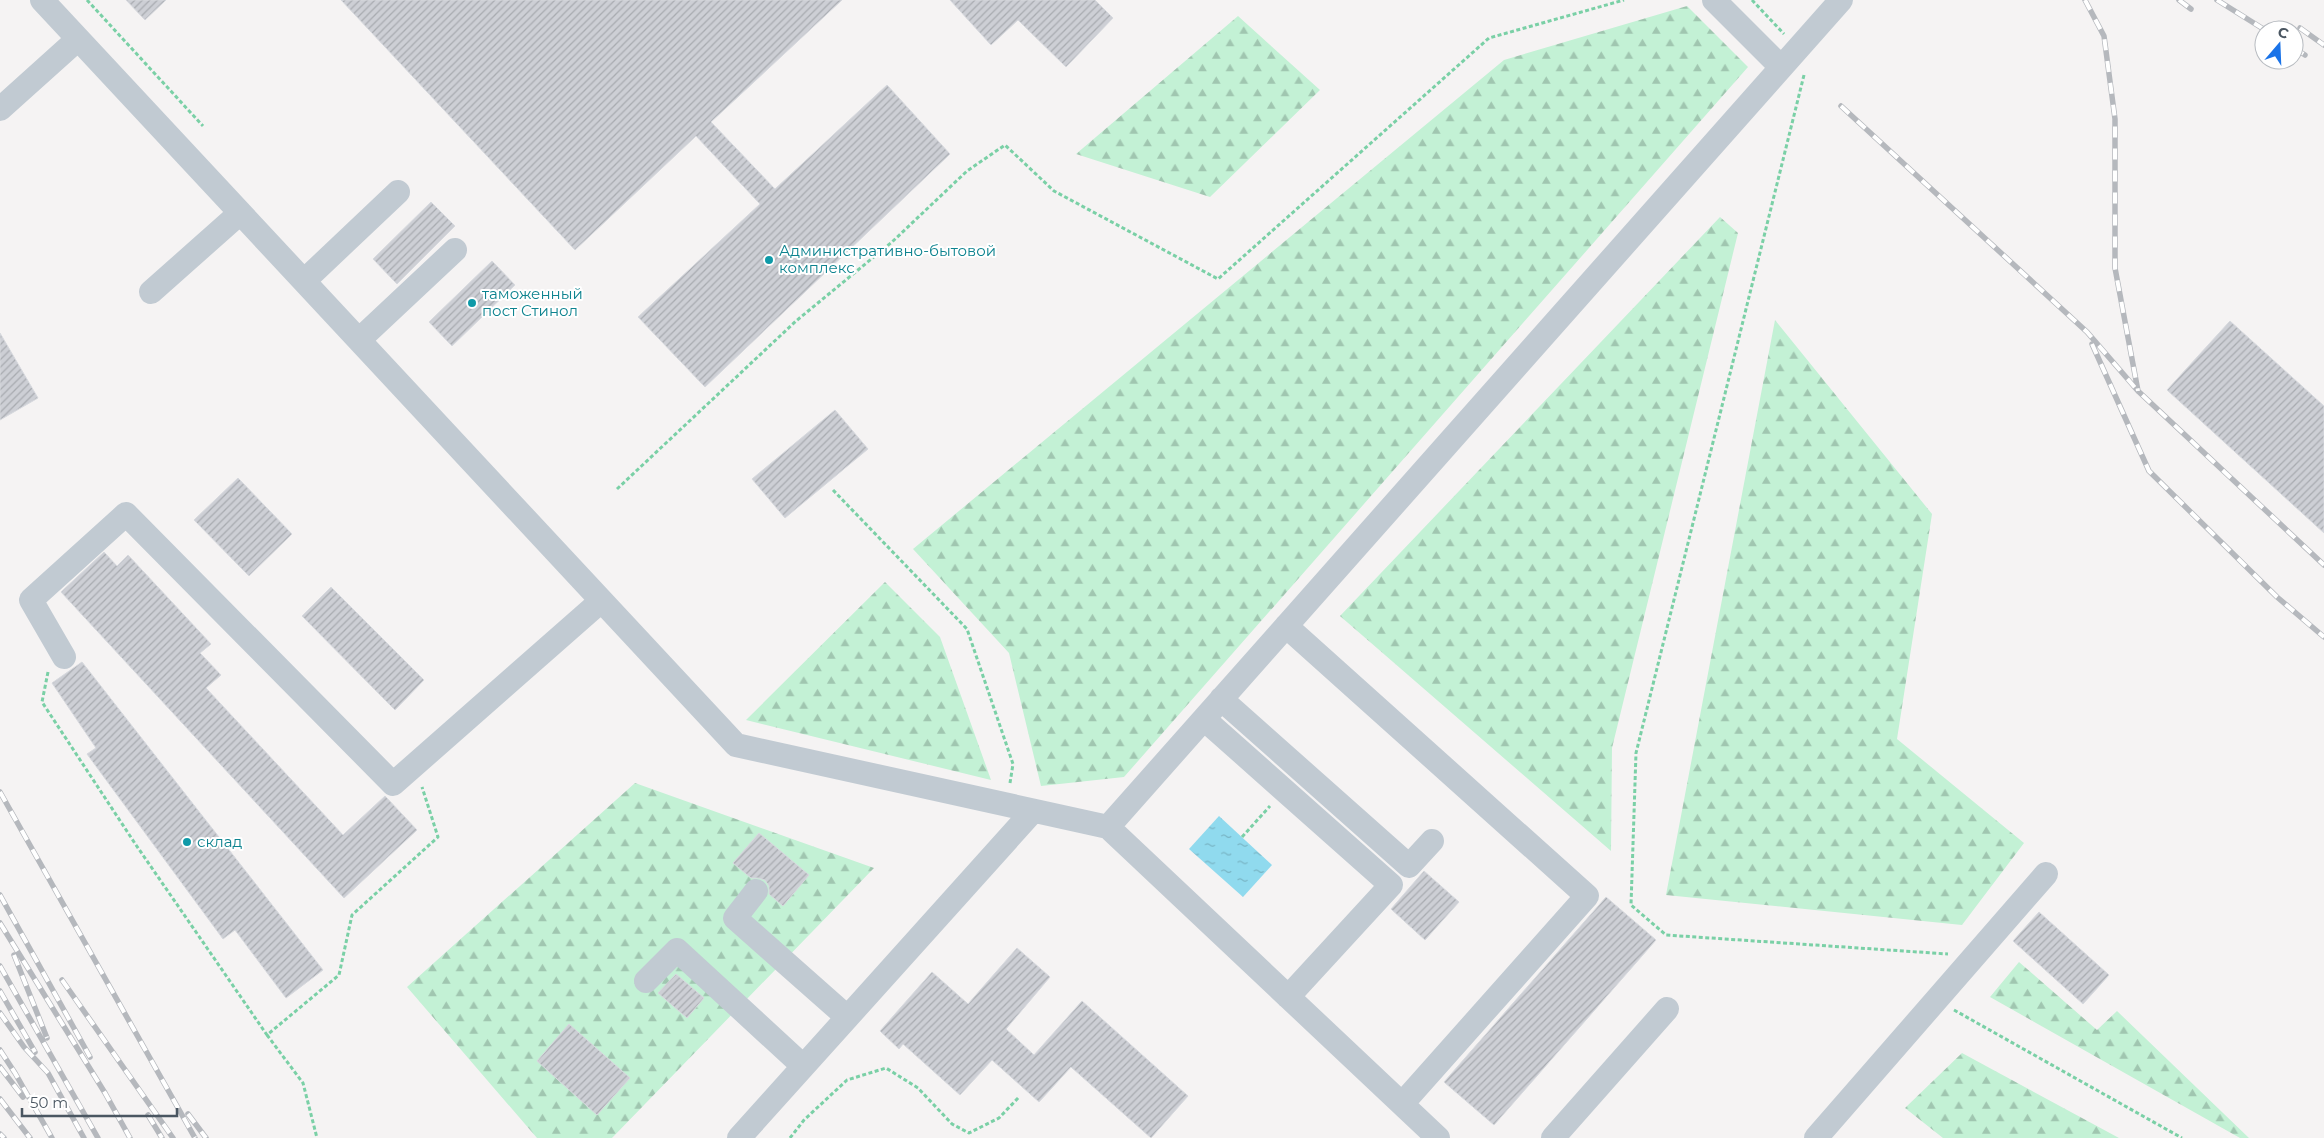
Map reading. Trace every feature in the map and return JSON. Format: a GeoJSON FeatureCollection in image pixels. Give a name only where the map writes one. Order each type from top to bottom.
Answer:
{"type":"FeatureCollection","features":[{"type":"Feature","properties":{"kind":"street"},"geometry":{"type":"LineString","coordinates":[[42,0],[736,745],[1108,828],[1402,1104],[1432,1136]]}},
{"type":"Feature","properties":{"kind":"street"},"geometry":{"type":"LineString","coordinates":[[1714,0],[1781,67]]}},
{"type":"Feature","properties":{"kind":"street"},"geometry":{"type":"LineString","coordinates":[[1108,828],[1841,0]]}},
{"type":"Feature","properties":{"kind":"street"},"geometry":{"type":"LineString","coordinates":[[0,109],[78,40]]}},
{"type":"Feature","properties":{"kind":"street"},"geometry":{"type":"LineString","coordinates":[[304,282],[398,192]]}},
{"type":"Feature","properties":{"kind":"street"},"geometry":{"type":"LineString","coordinates":[[151,292],[240,213]]}},
{"type":"Feature","properties":{"kind":"street"},"geometry":{"type":"LineString","coordinates":[[359,340],[455,250]]}},
{"type":"Feature","properties":{"kind":"street"},"geometry":{"type":"LineString","coordinates":[[59,648],[31,600],[126,514],[393,784],[601,601]]}},
{"type":"Feature","properties":{"kind":"street"},"geometry":{"type":"LineString","coordinates":[[1286,626],[1587,896],[1402,1104]]}},
{"type":"Feature","properties":{"kind":"street"},"geometry":{"type":"LineString","coordinates":[[1221,699],[1409,866],[1432,841]]}},
{"type":"Feature","properties":{"kind":"street"},"geometry":{"type":"LineString","coordinates":[[1204,718],[1391,885],[1288,997]]}},
{"type":"Feature","properties":{"kind":"street"},"geometry":{"type":"LineString","coordinates":[[739,1138],[1033,811]]}},
{"type":"Feature","properties":{"kind":"street"},"geometry":{"type":"LineString","coordinates":[[1816,1138],[2046,874]]}},
{"type":"Feature","properties":{"kind":"street"},"geometry":{"type":"LineString","coordinates":[[756,890],[735,918],[847,1017]]}},
{"type":"Feature","properties":{"kind":"street"},"geometry":{"type":"LineString","coordinates":[[646,981],[677,950],[803,1066]]}},
{"type":"Feature","properties":{"kind":"street"},"geometry":{"type":"LineString","coordinates":[[1553,1138],[1667,1009]]}},
{"type":"Feature","properties":{"kind":"path"},"geometry":{"type":"LineString","coordinates":[[87,0],[203,126]]}},
{"type":"Feature","properties":{"kind":"path"},"geometry":{"type":"LineString","coordinates":[[617,489],[796,321],[892,242],[967,171],[1005,145],[1054,191],[1218,279],[1489,38],[1624,0]]}},
{"type":"Feature","properties":{"kind":"path"},"geometry":{"type":"LineString","coordinates":[[1752,0],[1786,37],[1792,29]]}},
{"type":"Feature","properties":{"kind":"path"},"geometry":{"type":"LineString","coordinates":[[1805,71],[1636,753],[1631,904],[1666,935],[1974,956]]}},
{"type":"Feature","properties":{"kind":"path"},"geometry":{"type":"LineString","coordinates":[[833,490],[967,629],[1013,764],[1006,805]]}},
{"type":"Feature","properties":{"kind":"path"},"geometry":{"type":"LineString","coordinates":[[59,648],[42,702],[136,845],[267,1035],[303,1083],[318,1138]]}},
{"type":"Feature","properties":{"kind":"path"},"geometry":{"type":"LineString","coordinates":[[267,1035],[339,975],[352,915],[438,837],[416,764]]}},
{"type":"Feature","properties":{"kind":"path"},"geometry":{"type":"LineString","coordinates":[[1242,837],[1285,790]]}},
{"type":"Feature","properties":{"kind":"path"},"geometry":{"type":"LineString","coordinates":[[1936,1000],[2182,1138]]}},
{"type":"Feature","properties":{"kind":"path"},"geometry":{"type":"LineString","coordinates":[[790,1138],[804,1120],[847,1080],[886,1068],[918,1088],[952,1124],[969,1133],[999,1118],[1019,1097]]}},
{"type":"Feature","properties":{"kind":"green space"},"geometry":{"type":"Polygon","coordinates":[[[1687,6],[1748,67],[1124,777],[1041,786],[1009,653],[913,549],[1504,60],[1687,6]]]}},
{"type":"Feature","properties":{"kind":"green space"},"geometry":{"type":"Polygon","coordinates":[[[1238,16],[1320,90],[1210,197],[1076,154],[1238,16]]]}},
{"type":"Feature","properties":{"kind":"green space"},"geometry":{"type":"Polygon","coordinates":[[[1720,217],[1738,233],[1612,748],[1611,851],[1340,616],[1720,217]]]}},
{"type":"Feature","properties":{"kind":"green space"},"geometry":{"type":"Polygon","coordinates":[[[1775,320],[1932,514],[1897,739],[2024,843],[1962,925],[1666,895],[1775,320]]]}},
{"type":"Feature","properties":{"kind":"green space"},"geometry":{"type":"Polygon","coordinates":[[[885,582],[940,637],[991,780],[746,720],[885,582]]]}},
{"type":"Feature","properties":{"kind":"green space"},"geometry":{"type":"Polygon","coordinates":[[[635,783],[874,868],[612,1138],[537,1138],[407,987],[635,783]]]}},
{"type":"Feature","properties":{"kind":"green space"},"geometry":{"type":"Polygon","coordinates":[[[2019,962],[2097,1030],[2117,1011],[2249,1138],[2240,1138],[1990,997],[2019,962]]]}},
{"type":"Feature","properties":{"kind":"green space"},"geometry":{"type":"Polygon","coordinates":[[[1962,1053],[2119,1138],[1943,1138],[1905,1108],[1962,1053]]]}},
{"type":"Feature","properties":{"kind":"water"},"geometry":{"type":"Polygon","coordinates":[[[1219,816],[1272,865],[1243,897],[1189,849],[1219,816]]]}},
{"type":"Feature","properties":{"kind":"building"},"geometry":{"type":"Polygon","coordinates":[[[126,0],[166,0],[145,20],[126,0]]]}},
{"type":"Feature","properties":{"kind":"building"},"geometry":{"type":"Polygon","coordinates":[[[341,0],[842,0],[711,122],[775,189],[887,85],[950,154],[705,387],[638,317],[760,204],[696,136],[575,250],[341,0]]]}},
{"type":"Feature","properties":{"kind":"building"},"geometry":{"type":"Polygon","coordinates":[[[950,0],[1095,0],[1113,18],[1066,67],[1018,20],[991,45],[950,0]]]}},
{"type":"Feature","properties":{"kind":"building"},"geometry":{"type":"Polygon","coordinates":[[[431,202],[455,226],[397,284],[373,259],[431,202]]]}},
{"type":"Feature","properties":{"kind":"building","name":"таможенный пост Стинол"},"geometry":{"type":"Polygon","coordinates":[[[492,261],[515,285],[452,346],[429,322],[492,261]]]}},
{"type":"Feature","properties":{"kind":"building"},"geometry":{"type":"Polygon","coordinates":[[[2230,321],[2324,406],[2324,533],[2167,390],[2230,321]]]}},
{"type":"Feature","properties":{"kind":"building"},"geometry":{"type":"Polygon","coordinates":[[[0,333],[38,398],[0,420],[0,333]]]}},
{"type":"Feature","properties":{"kind":"building"},"geometry":{"type":"Polygon","coordinates":[[[835,410],[868,449],[785,518],[752,479],[835,410]]]}},
{"type":"Feature","properties":{"kind":"building"},"geometry":{"type":"Polygon","coordinates":[[[238,478],[292,534],[249,576],[194,520],[238,478]]]}},
{"type":"Feature","properties":{"kind":"building"},"geometry":{"type":"Polygon","coordinates":[[[104,552],[117,566],[128,555],[211,644],[200,653],[221,675],[206,688],[343,835],[385,796],[417,830],[344,898],[61,592],[104,552]]]}},
{"type":"Feature","properties":{"kind":"building"},"geometry":{"type":"Polygon","coordinates":[[[331,587],[424,680],[395,710],[302,616],[331,587]]]}},
{"type":"Feature","properties":{"kind":"building","name":"склад"},"geometry":{"type":"Polygon","coordinates":[[[82,662],[323,970],[286,998],[235,930],[223,939],[87,754],[96,748],[52,683],[82,662]]]}},
{"type":"Feature","properties":{"kind":"building"},"geometry":{"type":"Polygon","coordinates":[[[759,833],[809,875],[783,906],[769,894],[769,886],[765,880],[751,878],[733,863],[759,833]]]}},
{"type":"Feature","properties":{"kind":"building"},"geometry":{"type":"Polygon","coordinates":[[[1424,871],[1459,902],[1425,940],[1391,909],[1424,871]]]}},
{"type":"Feature","properties":{"kind":"building"},"geometry":{"type":"Polygon","coordinates":[[[1606,897],[1656,940],[1494,1125],[1444,1082],[1606,897]]]}},
{"type":"Feature","properties":{"kind":"building"},"geometry":{"type":"Polygon","coordinates":[[[2039,912],[2109,975],[2083,1004],[2013,941],[2039,912]]]}},
{"type":"Feature","properties":{"kind":"building"},"geometry":{"type":"Polygon","coordinates":[[[1017,948],[1050,977],[1006,1029],[1034,1055],[1082,1001],[1188,1096],[1151,1138],[1071,1067],[1039,1102],[992,1060],[960,1095],[903,1044],[899,1049],[880,1031],[932,972],[968,1004],[1017,948]]]}},
{"type":"Feature","properties":{"kind":"building"},"geometry":{"type":"Polygon","coordinates":[[[676,974],[704,998],[687,1018],[658,993],[676,974]]]}},
{"type":"Feature","properties":{"kind":"building"},"geometry":{"type":"Polygon","coordinates":[[[569,1024],[630,1078],[597,1115],[537,1061],[569,1024]]]}},
{"type":"Feature","properties":{"kind":"railway"},"geometry":{"type":"LineString","coordinates":[[2085,0],[2104,36],[2115,119],[2115,268],[2138,391]]}},
{"type":"Feature","properties":{"kind":"railway"},"geometry":{"type":"LineString","coordinates":[[2179,0],[2191,9]]}},
{"type":"Feature","properties":{"kind":"railway"},"geometry":{"type":"LineString","coordinates":[[2217,0],[2254,23]]}},
{"type":"Feature","properties":{"kind":"railway"},"geometry":{"type":"LineString","coordinates":[[2304,31],[2324,45]]}},
{"type":"Feature","properties":{"kind":"railway"},"geometry":{"type":"LineString","coordinates":[[1841,106],[2087,332],[2138,391],[2324,565]]}},
{"type":"Feature","properties":{"kind":"railway"},"geometry":{"type":"LineString","coordinates":[[2092,344],[2149,471],[2277,597],[2324,637]]}},
{"type":"Feature","properties":{"kind":"railway"},"geometry":{"type":"LineString","coordinates":[[0,792],[195,1138]]}},
{"type":"Feature","properties":{"kind":"railway"},"geometry":{"type":"LineString","coordinates":[[0,895],[90,1057]]}},
{"type":"Feature","properties":{"kind":"railway"},"geometry":{"type":"LineString","coordinates":[[0,923],[105,1093],[130,1138]]}},
{"type":"Feature","properties":{"kind":"railway"},"geometry":{"type":"LineString","coordinates":[[14,955],[47,1038]]}},
{"type":"Feature","properties":{"kind":"railway"},"geometry":{"type":"LineString","coordinates":[[0,966],[98,1138]]}},
{"type":"Feature","properties":{"kind":"railway"},"geometry":{"type":"LineString","coordinates":[[62,980],[173,1138]]}},
{"type":"Feature","properties":{"kind":"railway"},"geometry":{"type":"LineString","coordinates":[[0,991],[35,1052]]}},
{"type":"Feature","properties":{"kind":"railway"},"geometry":{"type":"LineString","coordinates":[[0,1013],[24,1047],[48,1073],[84,1138]]}},
{"type":"Feature","properties":{"kind":"railway"},"geometry":{"type":"LineString","coordinates":[[0,1050],[52,1138]]}},
{"type":"Feature","properties":{"kind":"railway"},"geometry":{"type":"LineString","coordinates":[[0,1067],[23,1097]]}},
{"type":"Feature","properties":{"kind":"railway"},"geometry":{"type":"LineString","coordinates":[[0,1099],[30,1138]]}},
{"type":"Feature","properties":{"kind":"railway"},"geometry":{"type":"LineString","coordinates":[[188,1114],[206,1138]]}},
{"type":"Feature","properties":{"kind":"railway"},"geometry":{"type":"LineString","coordinates":[[148,1115],[162,1138]]}},
{"type":"Feature","properties":{"kind":"railway"},"geometry":{"type":"LineString","coordinates":[[0,1134],[4,1138]]}},
{"type":"Feature","properties":{"kind":"place","name":"Административно-бытовой комплекс"},"geometry":{"type":"Point","coordinates":[769,260]}},
{"type":"Feature","properties":{"kind":"place","name":"таможенный пост Стинол"},"geometry":{"type":"Point","coordinates":[472,303]}},
{"type":"Feature","properties":{"kind":"place","name":"склад"},"geometry":{"type":"Point","coordinates":[187,842]}}]}
